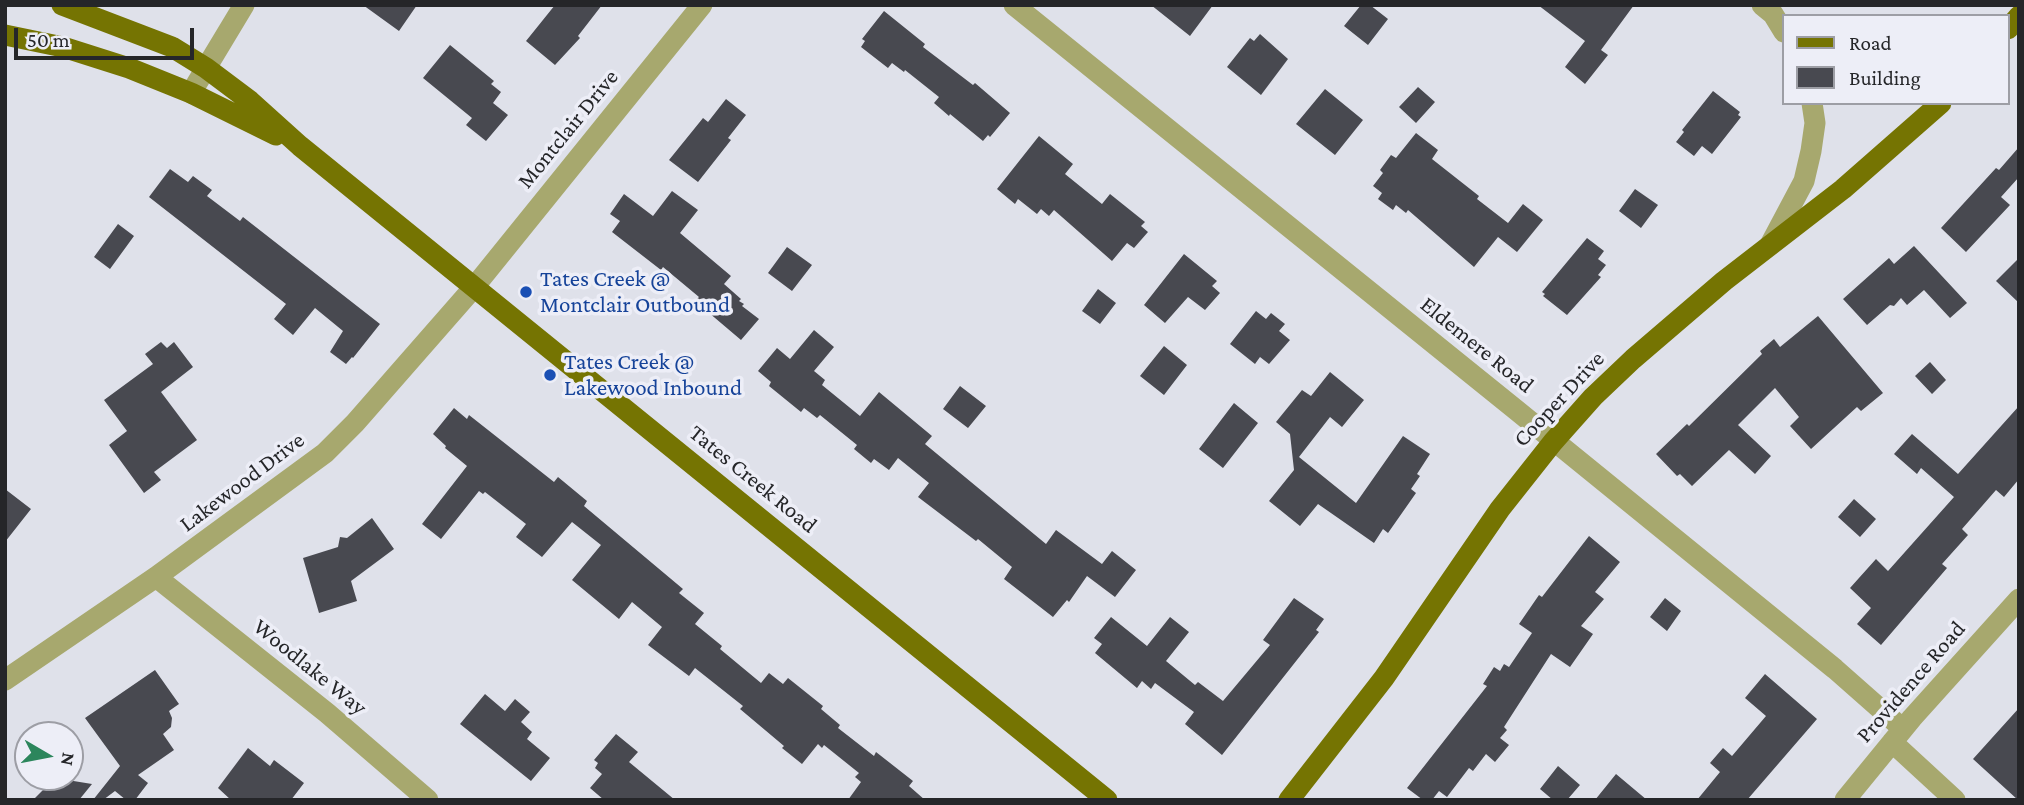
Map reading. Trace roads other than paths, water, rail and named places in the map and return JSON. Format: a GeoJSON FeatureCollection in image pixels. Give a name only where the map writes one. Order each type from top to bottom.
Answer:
{"type":"FeatureCollection","features":[{"type":"Feature","properties":{"kind":"main road","name":"Tates Creek Road"},"geometry":{"type":"LineString","coordinates":[[62,5],[172,47],[250,101],[300,146],[1107,800]]}},
{"type":"Feature","properties":{"kind":"main road","name":"Tates Creek Road"},"geometry":{"type":"LineString","coordinates":[[5,35],[63,47],[128,68],[191,93],[300,146]]}},
{"type":"Feature","properties":{"kind":"main road","name":"Cooper Drive"},"geometry":{"type":"LineString","coordinates":[[1289,800],[1384,678],[1500,509],[1593,397],[1724,281],[1797,227],[1889,152],[1939,105]]}},
{"type":"Feature","properties":{"kind":"street"},"geometry":{"type":"LineString","coordinates":[[191,93],[244,5]]}},
{"type":"Feature","properties":{"kind":"street","name":"Montclair Drive"},"geometry":{"type":"LineString","coordinates":[[475,286],[702,5]]}},
{"type":"Feature","properties":{"kind":"street","name":"Eldemere Road"},"geometry":{"type":"LineString","coordinates":[[1014,5],[1835,669],[1955,800]]}},
{"type":"Feature","properties":{"kind":"street"},"geometry":{"type":"LineString","coordinates":[[1769,247],[1804,181],[1815,122],[1812,105]]}},
{"type":"Feature","properties":{"kind":"street","name":"Lakewood Drive"},"geometry":{"type":"LineString","coordinates":[[5,680],[156,577],[325,453],[355,423],[475,286]]}},
{"type":"Feature","properties":{"kind":"street","name":"Woodlake Way"},"geometry":{"type":"LineString","coordinates":[[156,577],[327,713],[428,800]]}},
{"type":"Feature","properties":{"kind":"street","name":"Providence Road"},"geometry":{"type":"LineString","coordinates":[[1844,800],[2019,599]]}},
{"type":"Feature","properties":{"kind":"place","name":"Tates Creek @ Montclair Outbound"},"geometry":{"type":"Point","coordinates":[526,292]}},
{"type":"Feature","properties":{"kind":"place","name":"Tates Creek @ Lakewood Inbound"},"geometry":{"type":"Point","coordinates":[550,375]}}]}
